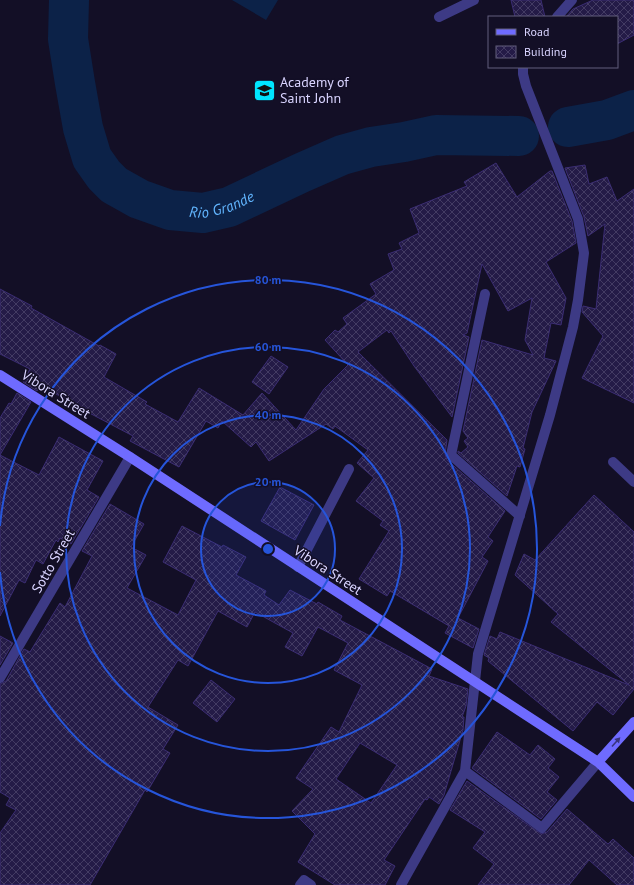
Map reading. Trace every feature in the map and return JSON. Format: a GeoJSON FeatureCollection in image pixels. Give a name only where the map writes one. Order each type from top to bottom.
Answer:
{"type":"FeatureCollection","features":[{"type":"Feature","properties":{"kind":"street"},"geometry":{"type":"LineString","coordinates":[[439,17],[474,0]]}},
{"type":"Feature","properties":{"kind":"street"},"geometry":{"type":"LineString","coordinates":[[558,16],[572,0]]}},
{"type":"Feature","properties":{"kind":"street"},"geometry":{"type":"LineString","coordinates":[[401,885],[465,771],[478,654],[550,415],[573,327],[581,277],[584,253],[578,219],[526,86],[523,68]]}},
{"type":"Feature","properties":{"kind":"street"},"geometry":{"type":"LineString","coordinates":[[485,294],[451,455],[520,516]]}},
{"type":"Feature","properties":{"kind":"street","name":"Vibora Street"},"geometry":{"type":"LineString","coordinates":[[0,375],[130,457],[598,762],[634,797]]}},
{"type":"Feature","properties":{"kind":"street","name":"Sotto Street"},"geometry":{"type":"LineString","coordinates":[[0,678],[130,457]]}},
{"type":"Feature","properties":{"kind":"street"},"geometry":{"type":"LineString","coordinates":[[613,462],[634,482]]}},
{"type":"Feature","properties":{"kind":"street"},"geometry":{"type":"LineString","coordinates":[[298,567],[349,469]]}},
{"type":"Feature","properties":{"kind":"street"},"geometry":{"type":"LineString","coordinates":[[465,771],[542,828],[634,722]]}},
{"type":"Feature","properties":{"kind":"street"},"geometry":{"type":"LineString","coordinates":[[300,885],[304,880],[311,885]]}},
{"type":"Feature","properties":{"kind":"water"},"geometry":{"type":"Polygon","coordinates":[[[232,0],[278,0],[266,20],[232,0]]]}},
{"type":"Feature","properties":{"kind":"building"},"geometry":{"type":"Polygon","coordinates":[[[511,0],[541,0],[545,16],[515,16],[511,0]]]}},
{"type":"Feature","properties":{"kind":"building"},"geometry":{"type":"Polygon","coordinates":[[[593,0],[634,0],[634,35],[618,43],[618,16],[567,16],[573,9],[593,0]]]}},
{"type":"Feature","properties":{"kind":"building"},"geometry":{"type":"Polygon","coordinates":[[[496,163],[517,197],[552,171],[572,221],[576,243],[546,262],[566,298],[561,325],[551,323],[544,358],[556,361],[532,412],[520,467],[517,466],[507,496],[458,453],[458,451],[461,453],[468,447],[464,441],[468,438],[463,431],[482,340],[533,355],[525,340],[532,298],[508,311],[482,264],[467,333],[463,335],[469,337],[452,417],[414,366],[391,331],[389,333],[387,330],[358,352],[447,440],[445,454],[447,460],[505,511],[488,537],[493,541],[482,557],[488,561],[458,618],[479,629],[473,648],[445,633],[449,626],[390,591],[387,596],[359,579],[389,531],[380,525],[383,521],[356,501],[374,478],[357,463],[368,450],[335,426],[333,429],[326,424],[269,461],[256,442],[251,447],[222,421],[218,428],[206,421],[179,467],[130,441],[133,436],[78,407],[41,385],[37,391],[23,382],[30,369],[0,354],[0,289],[32,306],[31,308],[116,354],[104,377],[147,402],[145,404],[178,422],[199,388],[243,415],[262,393],[296,430],[324,389],[348,365],[325,340],[335,330],[338,332],[347,324],[343,318],[376,294],[370,284],[394,270],[388,254],[402,249],[399,243],[419,233],[410,209],[467,186],[464,182],[496,163]]]}},
{"type":"Feature","properties":{"kind":"building"},"geometry":{"type":"Polygon","coordinates":[[[585,165],[589,184],[607,177],[617,201],[634,189],[634,403],[582,378],[603,336],[582,312],[583,306],[596,309],[605,224],[588,236],[584,217],[565,168],[585,165]]]}},
{"type":"Feature","properties":{"kind":"building"},"geometry":{"type":"Polygon","coordinates":[[[271,356],[288,367],[269,394],[252,382],[271,356]]]}},
{"type":"Feature","properties":{"kind":"building"},"geometry":{"type":"Polygon","coordinates":[[[17,393],[31,402],[0,455],[0,418],[9,403],[11,404],[17,393]]]}},
{"type":"Feature","properties":{"kind":"building"},"geometry":{"type":"Polygon","coordinates":[[[59,437],[103,461],[87,490],[99,497],[71,544],[60,538],[58,542],[56,540],[43,564],[36,560],[25,583],[19,580],[0,616],[0,455],[39,475],[59,437]]]}},
{"type":"Feature","properties":{"kind":"building"},"geometry":{"type":"Polygon","coordinates":[[[280,487],[314,505],[295,540],[261,521],[280,487]]]}},
{"type":"Feature","properties":{"kind":"building"},"geometry":{"type":"Polygon","coordinates":[[[594,495],[634,532],[634,689],[613,715],[597,702],[573,731],[488,661],[489,658],[484,655],[490,636],[497,639],[500,632],[629,685],[551,622],[558,614],[515,575],[524,554],[535,560],[594,495]]]}},
{"type":"Feature","properties":{"kind":"building"},"geometry":{"type":"Polygon","coordinates":[[[110,504],[144,524],[131,547],[146,555],[127,588],[178,615],[196,580],[163,562],[182,526],[222,547],[223,545],[246,557],[236,575],[266,591],[264,595],[279,605],[290,590],[317,604],[318,602],[342,616],[340,620],[432,669],[429,676],[468,689],[466,706],[462,717],[464,717],[463,730],[444,795],[439,804],[429,797],[427,800],[425,799],[384,860],[395,866],[385,885],[335,885],[298,862],[315,834],[292,811],[313,789],[296,778],[331,727],[339,732],[362,685],[334,670],[348,643],[318,627],[302,656],[285,647],[293,633],[255,612],[247,627],[218,611],[188,666],[178,660],[148,707],[178,725],[163,749],[170,753],[147,792],[145,790],[90,885],[0,885],[0,833],[16,810],[6,805],[10,798],[0,792],[0,684],[6,681],[24,649],[30,652],[60,603],[65,607],[92,556],[82,551],[110,504]],[[360,743],[336,779],[371,803],[397,765],[360,743]]]}},
{"type":"Feature","properties":{"kind":"building"},"geometry":{"type":"Polygon","coordinates":[[[0,636],[13,643],[0,665],[0,636]]]}},
{"type":"Feature","properties":{"kind":"building"},"geometry":{"type":"Polygon","coordinates":[[[211,680],[235,699],[217,722],[193,703],[211,680]]]}},
{"type":"Feature","properties":{"kind":"building"},"geometry":{"type":"Polygon","coordinates":[[[497,732],[530,755],[538,745],[555,759],[548,768],[559,777],[547,792],[557,800],[541,819],[472,768],[497,732]]]}},
{"type":"Feature","properties":{"kind":"building"},"geometry":{"type":"Polygon","coordinates":[[[467,781],[541,834],[547,832],[567,809],[608,844],[613,839],[634,858],[634,885],[617,885],[589,860],[569,885],[478,885],[494,864],[473,848],[485,832],[450,810],[467,781]]]}},
{"type":"Feature","properties":{"kind":"waterway","name":"Rio Grande"},"geometry":{"type":"LineString","coordinates":[[69,0],[68,39],[83,128],[92,158],[104,175],[114,185],[139,199],[170,210],[203,213],[229,207],[342,155],[371,147],[436,135],[519,136]]}},
{"type":"Feature","properties":{"kind":"waterway","name":"Rio Grande"},"geometry":{"type":"LineString","coordinates":[[568,127],[607,120],[634,110]]}},
{"type":"Feature","properties":{"kind":"place","name":"Academy of Saint John"},"geometry":{"type":"Point","coordinates":[264,90]}}]}
